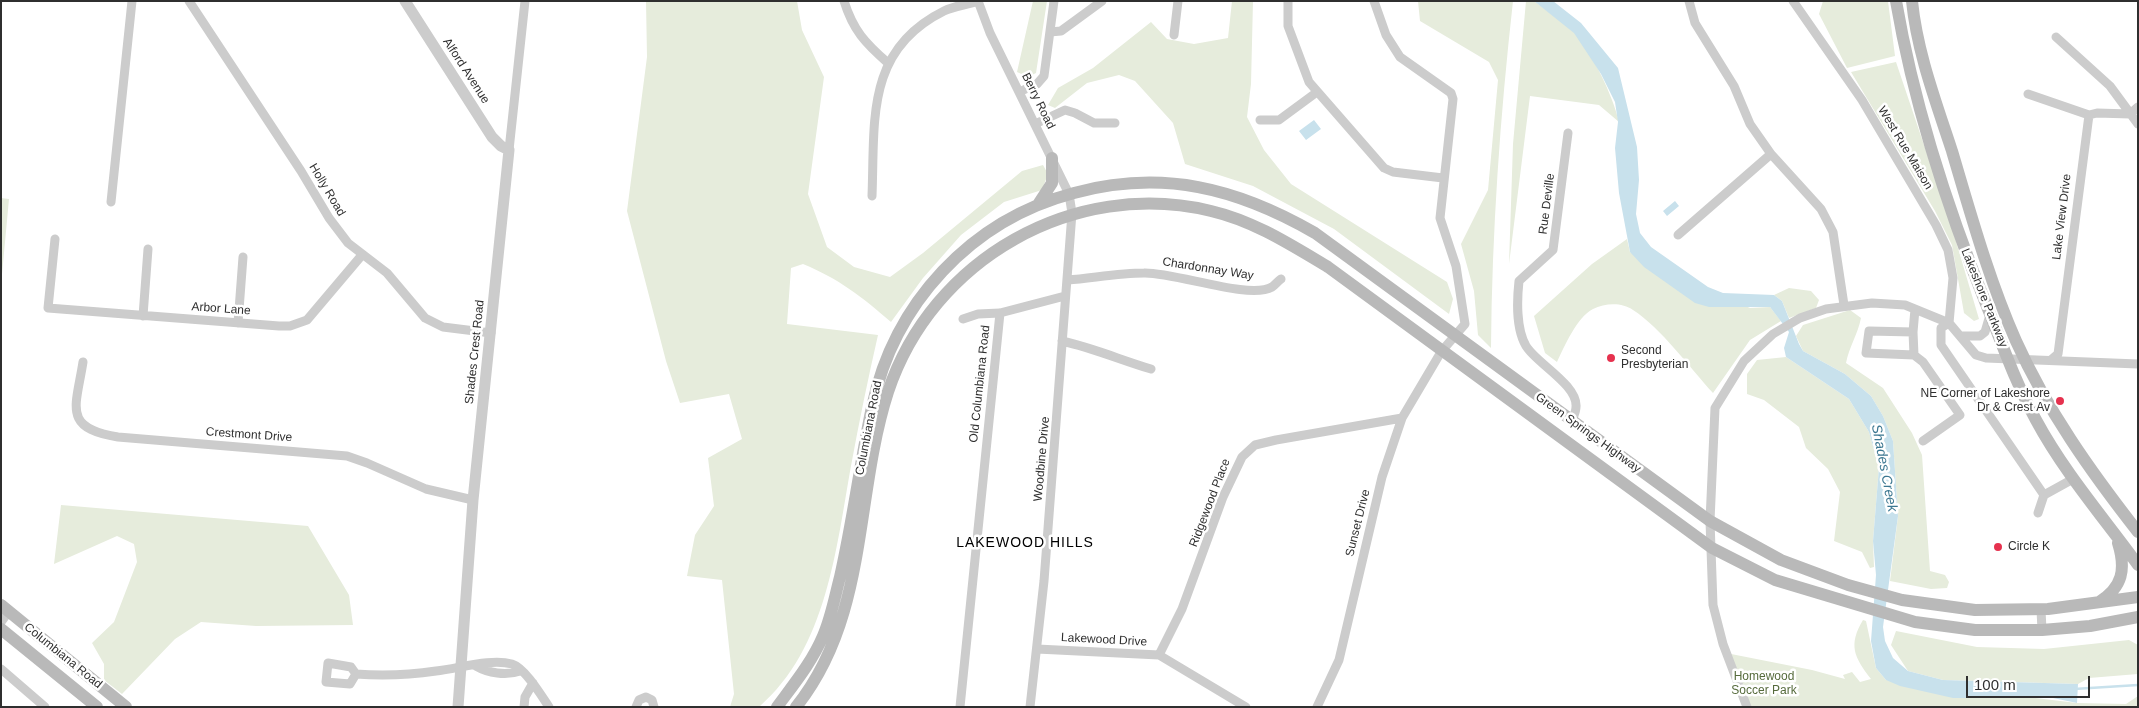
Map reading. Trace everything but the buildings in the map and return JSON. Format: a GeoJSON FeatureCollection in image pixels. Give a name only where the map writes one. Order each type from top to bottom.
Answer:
{"type":"FeatureCollection","features":[{"type":"Feature","properties":{"kind":"main road","name":"Lakeshore Parkway"},"geometry":{"type":"LineString","coordinates":[[1896,1],[1906,59],[1961,242],[2009,360],[2036,420],[2073,479],[2138,565]]}},
{"type":"Feature","properties":{"kind":"main road","name":"Lakeshore Parkway"},"geometry":{"type":"LineString","coordinates":[[1912,1],[1914,23],[1930,83],[1989,271],[2026,360],[2069,438],[2137,530]]}},
{"type":"Feature","properties":{"kind":"main road"},"geometry":{"type":"LineString","coordinates":[[1039,203],[1052,183],[1052,158]]}},
{"type":"Feature","properties":{"kind":"main road","name":"Green Springs Highway"},"geometry":{"type":"LineString","coordinates":[[1069,194],[1099,186],[1145,182],[1199,185],[1246,198],[1282,214],[1315,233],[1710,521],[1781,560],[1848,585],[1897,598],[1975,610],[2041,610],[2138,597]]}},
{"type":"Feature","properties":{"kind":"main road","name":"Columbiana Road"},"geometry":{"type":"LineString","coordinates":[[796,707],[818,677],[837,637],[848,600],[881,373],[893,343],[912,308],[930,283],[974,240],[1005,220],[1039,203],[1069,194]]}},
{"type":"Feature","properties":{"kind":"main road","name":"Green Springs Highway"},"geometry":{"type":"LineString","coordinates":[[1072,213],[1097,208],[1147,203],[1175,204],[1212,211],[1269,232],[1328,267],[1441,352],[1712,548],[1775,580],[1848,604],[1903,619],[1975,630],[2073,628],[2138,617]]}},
{"type":"Feature","properties":{"kind":"main road","name":"Columbiana Road"},"geometry":{"type":"LineString","coordinates":[[778,707],[806,670],[824,636],[877,410],[910,343],[926,318],[953,286],[974,267],[1010,240],[1040,225],[1072,213]]}},
{"type":"Feature","properties":{"kind":"main road"},"geometry":{"type":"LineString","coordinates":[[2097,604],[2116,589],[2123,573],[2122,555],[2115,533]]}},
{"type":"Feature","properties":{"kind":"main road","name":"Columbiana Road"},"geometry":{"type":"LineString","coordinates":[[4,613],[126,707]]}},
{"type":"Feature","properties":{"kind":"main road"},"geometry":{"type":"LineString","coordinates":[[2123,620],[2138,621]]}},
{"type":"Feature","properties":{"kind":"main road","name":"Columbiana Road"},"geometry":{"type":"LineString","coordinates":[[1,629],[97,707]]}},
{"type":"Feature","properties":{"kind":"street"},"geometry":{"type":"LineString","coordinates":[[111,202],[132,1]]}},
{"type":"Feature","properties":{"kind":"street","name":"Holly Road"},"geometry":{"type":"LineString","coordinates":[[189,1],[301,171],[333,224],[362,255],[388,273],[425,318],[449,328],[491,333]]}},
{"type":"Feature","properties":{"kind":"street","name":"Alford Avenue"},"geometry":{"type":"LineString","coordinates":[[405,1],[492,137],[500,146],[510,150]]}},
{"type":"Feature","properties":{"kind":"street","name":"Shades Crest Road"},"geometry":{"type":"LineString","coordinates":[[458,707],[474,500],[526,1]]}},
{"type":"Feature","properties":{"kind":"street"},"geometry":{"type":"LineString","coordinates":[[844,1],[850,21],[866,44],[888,63]]}},
{"type":"Feature","properties":{"kind":"street"},"geometry":{"type":"LineString","coordinates":[[872,196],[876,103],[879,86],[888,63],[907,38],[927,20],[946,10],[978,1]]}},
{"type":"Feature","properties":{"kind":"street","name":"Berry Road"},"geometry":{"type":"LineString","coordinates":[[978,1],[990,33],[1069,194],[1072,213]]}},
{"type":"Feature","properties":{"kind":"street"},"geometry":{"type":"LineString","coordinates":[[1019,92],[1037,84],[1044,76],[1054,1]]}},
{"type":"Feature","properties":{"kind":"street"},"geometry":{"type":"LineString","coordinates":[[1050,32],[1061,31],[1102,1]]}},
{"type":"Feature","properties":{"kind":"street"},"geometry":{"type":"LineString","coordinates":[[1174,35],[1178,1]]}},
{"type":"Feature","properties":{"kind":"street"},"geometry":{"type":"LineString","coordinates":[[1288,1],[1288,26],[1309,82],[1317,92],[1384,168],[1393,172],[1443,178],[1453,99],[1451,93],[1400,57],[1386,35],[1374,1]]}},
{"type":"Feature","properties":{"kind":"street"},"geometry":{"type":"LineString","coordinates":[[1689,1],[1694,23],[1734,86],[1750,124],[1772,154],[1821,209],[1832,232],[1844,305]]}},
{"type":"Feature","properties":{"kind":"street","name":"West Rue Maison"},"geometry":{"type":"LineString","coordinates":[[1793,1],[1862,100],[1936,225],[1948,250],[1953,278],[1949,323],[1941,328],[1941,345],[2044,495]]}},
{"type":"Feature","properties":{"kind":"street"},"geometry":{"type":"LineString","coordinates":[[2056,37],[2104,80],[2138,124]]}},
{"type":"Feature","properties":{"kind":"street"},"geometry":{"type":"LineString","coordinates":[[1260,120],[1279,120],[1317,92]]}},
{"type":"Feature","properties":{"kind":"street"},"geometry":{"type":"LineString","coordinates":[[2028,94],[2090,115],[2097,113],[2130,114],[2138,107]]}},
{"type":"Feature","properties":{"kind":"street"},"geometry":{"type":"LineString","coordinates":[[1035,124],[1065,110],[1094,123],[1115,123]]}},
{"type":"Feature","properties":{"kind":"street","name":"Lake View Drive"},"geometry":{"type":"LineString","coordinates":[[2051,360],[2058,354],[2080,176],[2090,115]]}},
{"type":"Feature","properties":{"kind":"street","name":"Rue Deville"},"geometry":{"type":"LineString","coordinates":[[1568,133],[1553,250],[1519,281],[1518,292],[1522,337],[1527,348],[1570,390],[1577,405],[1572,422]]}},
{"type":"Feature","properties":{"kind":"street"},"geometry":{"type":"LineString","coordinates":[[1678,235],[1772,154]]}},
{"type":"Feature","properties":{"kind":"street","name":"Sunset Drive"},"geometry":{"type":"LineString","coordinates":[[1317,707],[1339,660],[1375,503],[1402,418],[1441,352],[1465,324],[1456,266],[1440,218],[1443,178]]}},
{"type":"Feature","properties":{"kind":"street","name":"Woodbine Drive"},"geometry":{"type":"LineString","coordinates":[[1030,707],[1057,432],[1072,213]]}},
{"type":"Feature","properties":{"kind":"street","name":"Arbor Lane"},"geometry":{"type":"LineString","coordinates":[[55,239],[48,308],[290,326],[307,320],[362,255]]}},
{"type":"Feature","properties":{"kind":"street"},"geometry":{"type":"LineString","coordinates":[[143,316],[148,249]]}},
{"type":"Feature","properties":{"kind":"street"},"geometry":{"type":"LineString","coordinates":[[238,323],[243,257]]}},
{"type":"Feature","properties":{"kind":"street","name":"Chardonnay Way"},"geometry":{"type":"LineString","coordinates":[[1068,280],[1143,272],[1165,274],[1233,288],[1260,290],[1272,287],[1281,279]]}},
{"type":"Feature","properties":{"kind":"street","name":"Old Columbiana Road"},"geometry":{"type":"LineString","coordinates":[[960,707],[1000,313],[1065,296]]}},
{"type":"Feature","properties":{"kind":"street"},"geometry":{"type":"LineString","coordinates":[[1747,707],[1722,644],[1713,605],[1710,521],[1715,408],[1744,360],[1778,330],[1817,311],[1844,305],[1872,303],[1905,306],[1949,323],[1976,355],[2009,360],[2138,364]]}},
{"type":"Feature","properties":{"kind":"street"},"geometry":{"type":"LineString","coordinates":[[1914,354],[1915,309]]}},
{"type":"Feature","properties":{"kind":"street"},"geometry":{"type":"LineString","coordinates":[[963,319],[978,314],[1000,313]]}},
{"type":"Feature","properties":{"kind":"street"},"geometry":{"type":"LineString","coordinates":[[1960,336],[1980,336],[1984,332],[1990,315]]}},
{"type":"Feature","properties":{"kind":"street"},"geometry":{"type":"LineString","coordinates":[[1913,332],[1869,331],[1866,353],[1914,354],[1923,362],[1960,414],[1923,441]]}},
{"type":"Feature","properties":{"kind":"street"},"geometry":{"type":"LineString","coordinates":[[1062,341],[1090,347],[1118,359],[1151,369]]}},
{"type":"Feature","properties":{"kind":"street","name":"Crestmont Drive"},"geometry":{"type":"LineString","coordinates":[[84,362],[76,412],[81,424],[94,432],[127,438],[347,456],[426,488],[474,500]]}},
{"type":"Feature","properties":{"kind":"street","name":"Ridgewood Place"},"geometry":{"type":"LineString","coordinates":[[1159,656],[1182,609],[1223,497],[1242,456],[1255,445],[1276,440],[1402,418]]}},
{"type":"Feature","properties":{"kind":"street"},"geometry":{"type":"LineString","coordinates":[[2038,513],[2044,495],[2073,479]]}},
{"type":"Feature","properties":{"kind":"street"},"geometry":{"type":"LineString","coordinates":[[2041,610],[2042,630]]}},
{"type":"Feature","properties":{"kind":"street","name":"Lakewood Drive"},"geometry":{"type":"LineString","coordinates":[[1037,649],[1159,656],[1246,707]]}},
{"type":"Feature","properties":{"kind":"street"},"geometry":{"type":"LineString","coordinates":[[356,674],[400,675],[439,671],[461,665],[476,666],[488,662],[514,664],[527,675],[548,707]]}},
{"type":"Feature","properties":{"kind":"street"},"geometry":{"type":"LineString","coordinates":[[1,669],[45,707]]}},
{"type":"Feature","properties":{"kind":"street"},"geometry":{"type":"LineString","coordinates":[[524,707],[525,697],[533,683]]}},
{"type":"Feature","properties":{"kind":"street"},"geometry":{"type":"LineString","coordinates":[[636,707],[639,700],[646,697],[652,700],[654,707]]}},
{"type":"Feature","properties":{"kind":"green space"},"geometry":{"type":"Polygon","coordinates":[[[646,1],[797,1],[802,30],[824,77],[808,194],[827,247],[854,267],[890,277],[923,253],[1022,171],[1043,165],[1048,174],[1042,190],[1004,202],[961,235],[923,278],[891,322],[859,296],[828,276],[803,264],[791,268],[787,324],[878,335],[857,433],[840,530],[825,595],[814,627],[800,656],[782,683],[759,707],[730,707],[734,694],[722,580],[687,576],[695,535],[714,506],[708,458],[742,439],[729,394],[680,403],[666,361],[627,211],[647,57],[646,1]]]}},
{"type":"Feature","properties":{"kind":"green space"},"geometry":{"type":"Polygon","coordinates":[[[1033,1],[1047,1],[1036,73],[1028,77],[1017,72],[1033,1]]]}},
{"type":"Feature","properties":{"kind":"green space"},"geometry":{"type":"Polygon","coordinates":[[[1232,1],[1253,1],[1251,84],[1247,117],[1264,150],[1291,184],[1447,282],[1453,299],[1449,314],[1334,229],[1253,186],[1185,164],[1173,123],[1135,81],[1119,75],[1087,83],[1055,108],[1048,105],[1058,88],[1093,68],[1151,22],[1167,39],[1194,44],[1228,38],[1232,1]]]}},
{"type":"Feature","properties":{"kind":"green space"},"geometry":{"type":"Polygon","coordinates":[[[1418,1],[1513,1],[1497,174],[1491,348],[1478,335],[1474,291],[1461,244],[1488,190],[1498,80],[1489,62],[1420,21],[1418,1]]]}},
{"type":"Feature","properties":{"kind":"green space"},"geometry":{"type":"Polygon","coordinates":[[[1526,1],[1534,1],[1565,24],[1581,41],[1601,75],[1619,122],[1599,105],[1530,96],[1509,264],[1513,144],[1526,1]]]}},
{"type":"Feature","properties":{"kind":"green space"},"geometry":{"type":"Polygon","coordinates":[[[1823,1],[1888,1],[1895,56],[1847,68],[1819,14],[1823,1]]]}},
{"type":"Feature","properties":{"kind":"green space"},"geometry":{"type":"Polygon","coordinates":[[[1896,62],[1952,228],[1979,319],[1974,321],[1964,313],[1952,245],[1935,211],[1851,72],[1896,62]]]}},
{"type":"Feature","properties":{"kind":"green space"},"geometry":{"type":"Polygon","coordinates":[[[1,198],[9,199],[1,285],[1,198]]]}},
{"type":"Feature","properties":{"kind":"green space"},"geometry":{"type":"Polygon","coordinates":[[[1627,239],[1630,252],[1750,308],[1770,307],[1781,321],[1750,340],[1713,393],[1654,327],[1629,307],[1613,304],[1593,309],[1576,325],[1557,362],[1545,353],[1534,316],[1592,264],[1627,239]]]}},
{"type":"Feature","properties":{"kind":"green space"},"geometry":{"type":"Polygon","coordinates":[[[1789,288],[1811,291],[1819,300],[1816,308],[1789,318],[1782,301],[1774,295],[1789,288]]]}},
{"type":"Feature","properties":{"kind":"green space"},"geometry":{"type":"Polygon","coordinates":[[[1850,310],[1861,318],[1846,363],[1883,388],[1912,433],[1922,455],[1930,571],[1945,575],[1949,582],[1947,588],[1931,589],[1890,581],[1898,516],[1893,441],[1883,416],[1871,396],[1845,374],[1803,351],[1796,336],[1803,325],[1850,310]]]}},
{"type":"Feature","properties":{"kind":"green space"},"geometry":{"type":"Polygon","coordinates":[[[1786,357],[1849,399],[1869,432],[1879,467],[1873,541],[1874,567],[1870,568],[1862,552],[1834,541],[1840,492],[1828,469],[1806,448],[1799,427],[1764,400],[1747,394],[1747,374],[1757,360],[1786,357]]]}},
{"type":"Feature","properties":{"kind":"green space"},"geometry":{"type":"Polygon","coordinates":[[[61,505],[308,526],[349,595],[353,625],[256,626],[201,622],[175,639],[122,694],[104,680],[104,664],[92,643],[114,622],[137,562],[134,544],[117,536],[54,564],[61,505]]]}},
{"type":"Feature","properties":{"kind":"green space","name":"Homewood Soccer Park"},"geometry":{"type":"Polygon","coordinates":[[[1863,620],[1866,621],[1876,668],[1886,680],[2077,703],[2126,704],[2138,696],[2138,707],[1749,707],[1726,653],[1812,670],[1845,679],[1843,675],[1852,672],[1860,682],[1871,679],[1860,664],[1854,644],[1858,629],[1863,620]]]}},
{"type":"Feature","properties":{"kind":"green space"},"geometry":{"type":"Polygon","coordinates":[[[1896,631],[1977,647],[2044,649],[2129,640],[2138,645],[2138,674],[2089,678],[2078,684],[1943,680],[1908,671],[1891,645],[1896,631]]]}},
{"type":"Feature","properties":{"kind":"water"},"geometry":{"type":"Polygon","coordinates":[[[1534,1],[1553,1],[1581,23],[1618,68],[1637,147],[1639,180],[1636,214],[1640,233],[1651,247],[1708,287],[1723,293],[1774,295],[1782,301],[1803,351],[1845,374],[1871,396],[1883,416],[1893,441],[1898,516],[1883,627],[1885,641],[1893,658],[1908,671],[1943,680],[2078,684],[2077,703],[2053,698],[1953,698],[1900,686],[1886,680],[1876,668],[1871,641],[1876,575],[1873,541],[1879,467],[1869,432],[1849,399],[1786,357],[1784,348],[1789,332],[1770,307],[1709,307],[1695,303],[1644,267],[1630,252],[1619,193],[1615,148],[1618,122],[1615,102],[1601,74],[1574,33],[1534,1]]]}},
{"type":"Feature","properties":{"kind":"water"},"geometry":{"type":"Polygon","coordinates":[[[1314,120],[1321,129],[1306,140],[1299,131],[1314,120]]]}},
{"type":"Feature","properties":{"kind":"water"},"geometry":{"type":"Polygon","coordinates":[[[1675,201],[1679,206],[1667,216],[1663,211],[1675,201]]]}},
{"type":"Feature","properties":{"kind":"waterway","name":"Shades Creek"},"geometry":{"type":"LineString","coordinates":[[2074,689],[2138,685]]}},
{"type":"Feature","properties":{"kind":"place","name":"Second Presbyterian"},"geometry":{"type":"Point","coordinates":[1611,358]}},
{"type":"Feature","properties":{"kind":"place","name":"NE Corner of Lakeshore Dr & Crest Av"},"geometry":{"type":"Point","coordinates":[2060,401]}},
{"type":"Feature","properties":{"kind":"place","name":"Circle K"},"geometry":{"type":"Point","coordinates":[1998,547]}},
{"type":"Feature","properties":{"kind":"district","name":"LAKEWOOD HILLS"},"geometry":{"type":"Point","coordinates":[1025,543]}}]}
